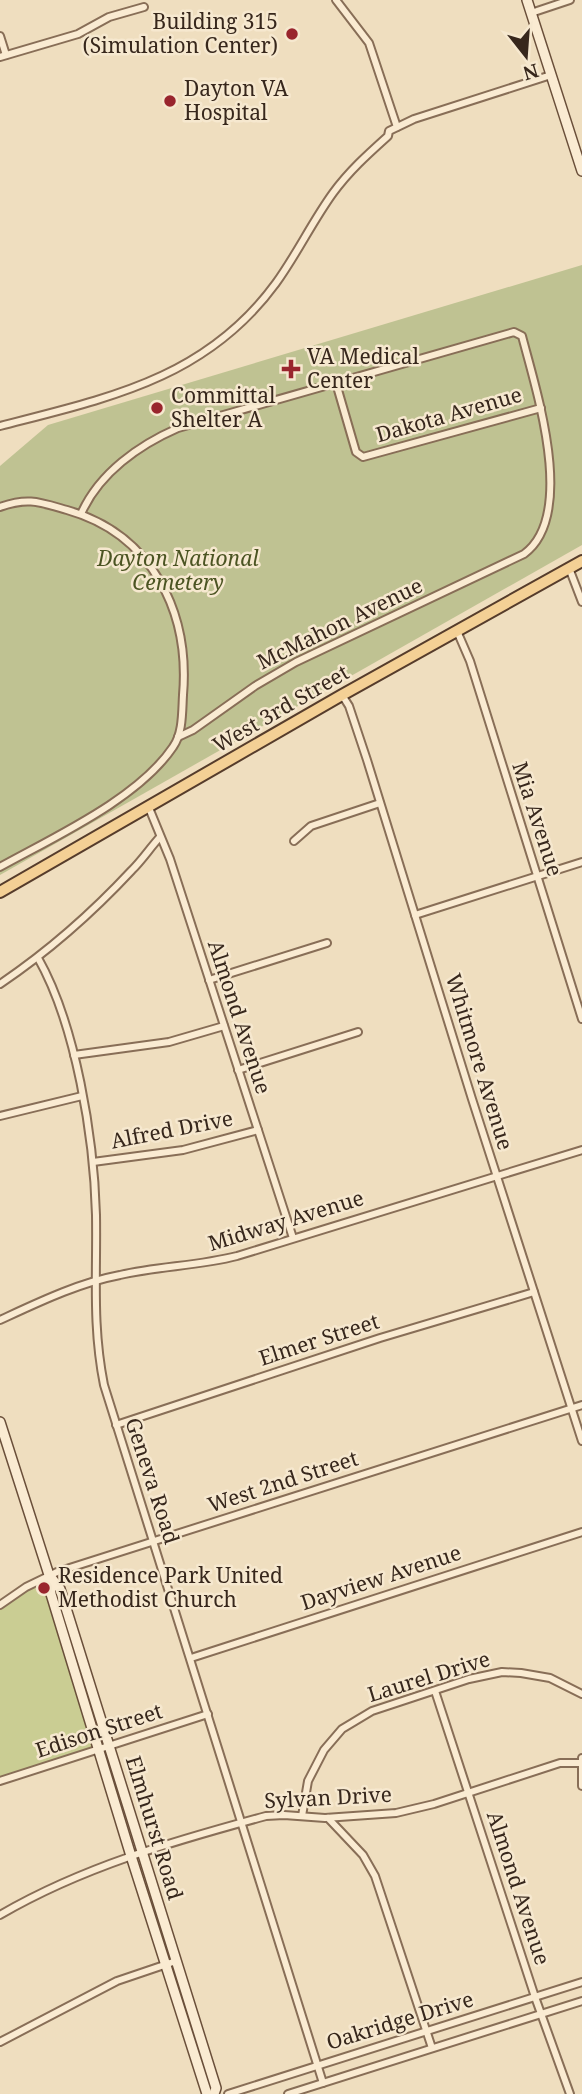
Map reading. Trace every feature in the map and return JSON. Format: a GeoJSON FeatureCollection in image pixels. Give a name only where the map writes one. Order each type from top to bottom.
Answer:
{"type":"FeatureCollection","features":[{"type":"Feature","properties":{"kind":"main road","name":"West 3rd Street"},"geometry":{"type":"LineString","coordinates":[[0,892],[342,695],[582,561]]}},
{"type":"Feature","properties":{"kind":"street"},"geometry":{"type":"LineString","coordinates":[[336,0],[369,43],[397,127]]}},
{"type":"Feature","properties":{"kind":"street"},"geometry":{"type":"LineString","coordinates":[[527,0],[582,171]]}},
{"type":"Feature","properties":{"kind":"street"},"geometry":{"type":"LineString","coordinates":[[531,13],[570,0]]}},
{"type":"Feature","properties":{"kind":"street"},"geometry":{"type":"LineString","coordinates":[[0,36],[3,56],[85,32],[109,17],[144,7]]}},
{"type":"Feature","properties":{"kind":"street"},"geometry":{"type":"LineString","coordinates":[[0,426],[134,389],[171,373],[211,347],[259,304],[340,184],[357,164],[388,136],[389,131],[425,115],[551,75]]}},
{"type":"Feature","properties":{"kind":"street"},"geometry":{"type":"LineString","coordinates":[[81,514],[92,495],[113,470],[138,450],[167,433],[190,424],[514,332],[522,336],[541,408]]}},
{"type":"Feature","properties":{"kind":"street","name":"Dakota Avenue"},"geometry":{"type":"LineString","coordinates":[[336,383],[356,452],[363,457],[541,408]]}},
{"type":"Feature","properties":{"kind":"street","name":"McMahon Avenue"},"geometry":{"type":"LineString","coordinates":[[0,867],[122,796],[161,761],[178,737],[193,730],[247,691],[296,662],[524,554],[535,545],[547,522],[551,492],[541,408]]}},
{"type":"Feature","properties":{"kind":"street"},"geometry":{"type":"LineString","coordinates":[[0,507],[19,500],[81,514],[110,529],[133,547],[154,570],[170,600],[183,652],[184,689],[178,737]]}},
{"type":"Feature","properties":{"kind":"street"},"geometry":{"type":"LineString","coordinates":[[569,568],[582,602]]}},
{"type":"Feature","properties":{"kind":"street","name":"Mia Avenue"},"geometry":{"type":"LineString","coordinates":[[457,631],[470,661],[582,1018]]}},
{"type":"Feature","properties":{"kind":"street","name":"Whitmore Avenue"},"geometry":{"type":"LineString","coordinates":[[342,695],[349,706],[582,1441]]}},
{"type":"Feature","properties":{"kind":"street"},"geometry":{"type":"LineString","coordinates":[[294,841],[311,826],[380,803]]}},
{"type":"Feature","properties":{"kind":"street","name":"Almond Avenue"},"geometry":{"type":"LineString","coordinates":[[149,808],[170,859],[293,1238]]}},
{"type":"Feature","properties":{"kind":"street"},"geometry":{"type":"LineString","coordinates":[[0,984],[38,958],[105,899],[160,837]]}},
{"type":"Feature","properties":{"kind":"street"},"geometry":{"type":"LineString","coordinates":[[415,915],[582,862]]}},
{"type":"Feature","properties":{"kind":"street"},"geometry":{"type":"LineString","coordinates":[[209,980],[327,943]]}},
{"type":"Feature","properties":{"kind":"street","name":"Geneva Road"},"geometry":{"type":"LineString","coordinates":[[38,958],[58,1005],[74,1055],[93,1162],[98,1349],[104,1385],[323,2083]]}},
{"type":"Feature","properties":{"kind":"street"},"geometry":{"type":"LineString","coordinates":[[74,1055],[169,1042],[224,1026]]}},
{"type":"Feature","properties":{"kind":"street"},"geometry":{"type":"LineString","coordinates":[[239,1070],[358,1032]]}},
{"type":"Feature","properties":{"kind":"street"},"geometry":{"type":"LineString","coordinates":[[0,1116],[82,1096]]}},
{"type":"Feature","properties":{"kind":"street","name":"Alfred Drive"},"geometry":{"type":"LineString","coordinates":[[93,1162],[183,1150],[258,1130]]}},
{"type":"Feature","properties":{"kind":"street","name":"Midway Avenue"},"geometry":{"type":"LineString","coordinates":[[0,1320],[49,1298],[95,1282],[120,1275],[222,1260],[582,1150]]}},
{"type":"Feature","properties":{"kind":"street","name":"Elmer Street"},"geometry":{"type":"LineString","coordinates":[[116,1425],[380,1338],[534,1292]]}},
{"type":"Feature","properties":{"kind":"street","name":"West 2nd Street"},"geometry":{"type":"LineString","coordinates":[[0,1605],[49,1575],[582,1405]]}},
{"type":"Feature","properties":{"kind":"street","name":"Elmhurst Road"},"geometry":{"type":"LineString","coordinates":[[0,1422],[49,1575],[51,1594],[131,1856],[207,2094]]}},
{"type":"Feature","properties":{"kind":"street","name":"Dayview Avenue"},"geometry":{"type":"LineString","coordinates":[[191,1658],[582,1532]]}},
{"type":"Feature","properties":{"kind":"street","name":"Elmhurst Road"},"geometry":{"type":"LineString","coordinates":[[49,1575],[60,1589],[111,1746],[216,2088],[214,2094]]}},
{"type":"Feature","properties":{"kind":"street","name":"Laurel Drive"},"geometry":{"type":"LineString","coordinates":[[302,1816],[308,1781],[329,1743],[342,1730],[372,1711],[484,1675],[521,1673],[550,1678],[582,1694]]}},
{"type":"Feature","properties":{"kind":"street","name":"Almond Avenue"},"geometry":{"type":"LineString","coordinates":[[435,1691],[535,1997],[570,2094]]}},
{"type":"Feature","properties":{"kind":"street","name":"Edison Street"},"geometry":{"type":"LineString","coordinates":[[0,1782],[208,1714]]}},
{"type":"Feature","properties":{"kind":"street"},"geometry":{"type":"LineString","coordinates":[[582,1760],[582,1786]]}},
{"type":"Feature","properties":{"kind":"street","name":"Sylvan Drive"},"geometry":{"type":"LineString","coordinates":[[0,1915],[68,1880],[131,1856],[266,1816],[328,1818],[396,1813],[434,1804],[560,1763],[582,1760]]}},
{"type":"Feature","properties":{"kind":"street"},"geometry":{"type":"LineString","coordinates":[[328,1818],[363,1855],[375,1876],[432,2048]]}},
{"type":"Feature","properties":{"kind":"street"},"geometry":{"type":"LineString","coordinates":[[0,2042],[117,1981],[176,1961]]}},
{"type":"Feature","properties":{"kind":"street","name":"Oakridge Drive"},"geometry":{"type":"LineString","coordinates":[[228,2094],[582,1982]]}},
{"type":"Feature","properties":{"kind":"street","name":"Oakridge Drive"},"geometry":{"type":"LineString","coordinates":[[288,2094],[582,2001]]}},
{"type":"Feature","properties":{"kind":"green space","name":"Dayton National Cemetery"},"geometry":{"type":"Polygon","coordinates":[[[582,265],[582,545],[0,875],[0,466],[48,425],[582,265]]]}},
{"type":"Feature","properties":{"kind":"green space"},"geometry":{"type":"Polygon","coordinates":[[[49,1575],[99,1750],[0,1781],[0,1605],[49,1575]]]}},
{"type":"Feature","properties":{"kind":"place","name":"Building 315 (Simulation Center)"},"geometry":{"type":"Point","coordinates":[292,34]}},
{"type":"Feature","properties":{"kind":"place","name":"Dayton VA Hospital"},"geometry":{"type":"Point","coordinates":[170,101]}},
{"type":"Feature","properties":{"kind":"place","name":"VA Medical Center"},"geometry":{"type":"Point","coordinates":[291,369]}},
{"type":"Feature","properties":{"kind":"place","name":"Committal Shelter A"},"geometry":{"type":"Point","coordinates":[157,408]}},
{"type":"Feature","properties":{"kind":"place","name":"Residence Park United Methodist Church"},"geometry":{"type":"Point","coordinates":[44,1588]}}]}
